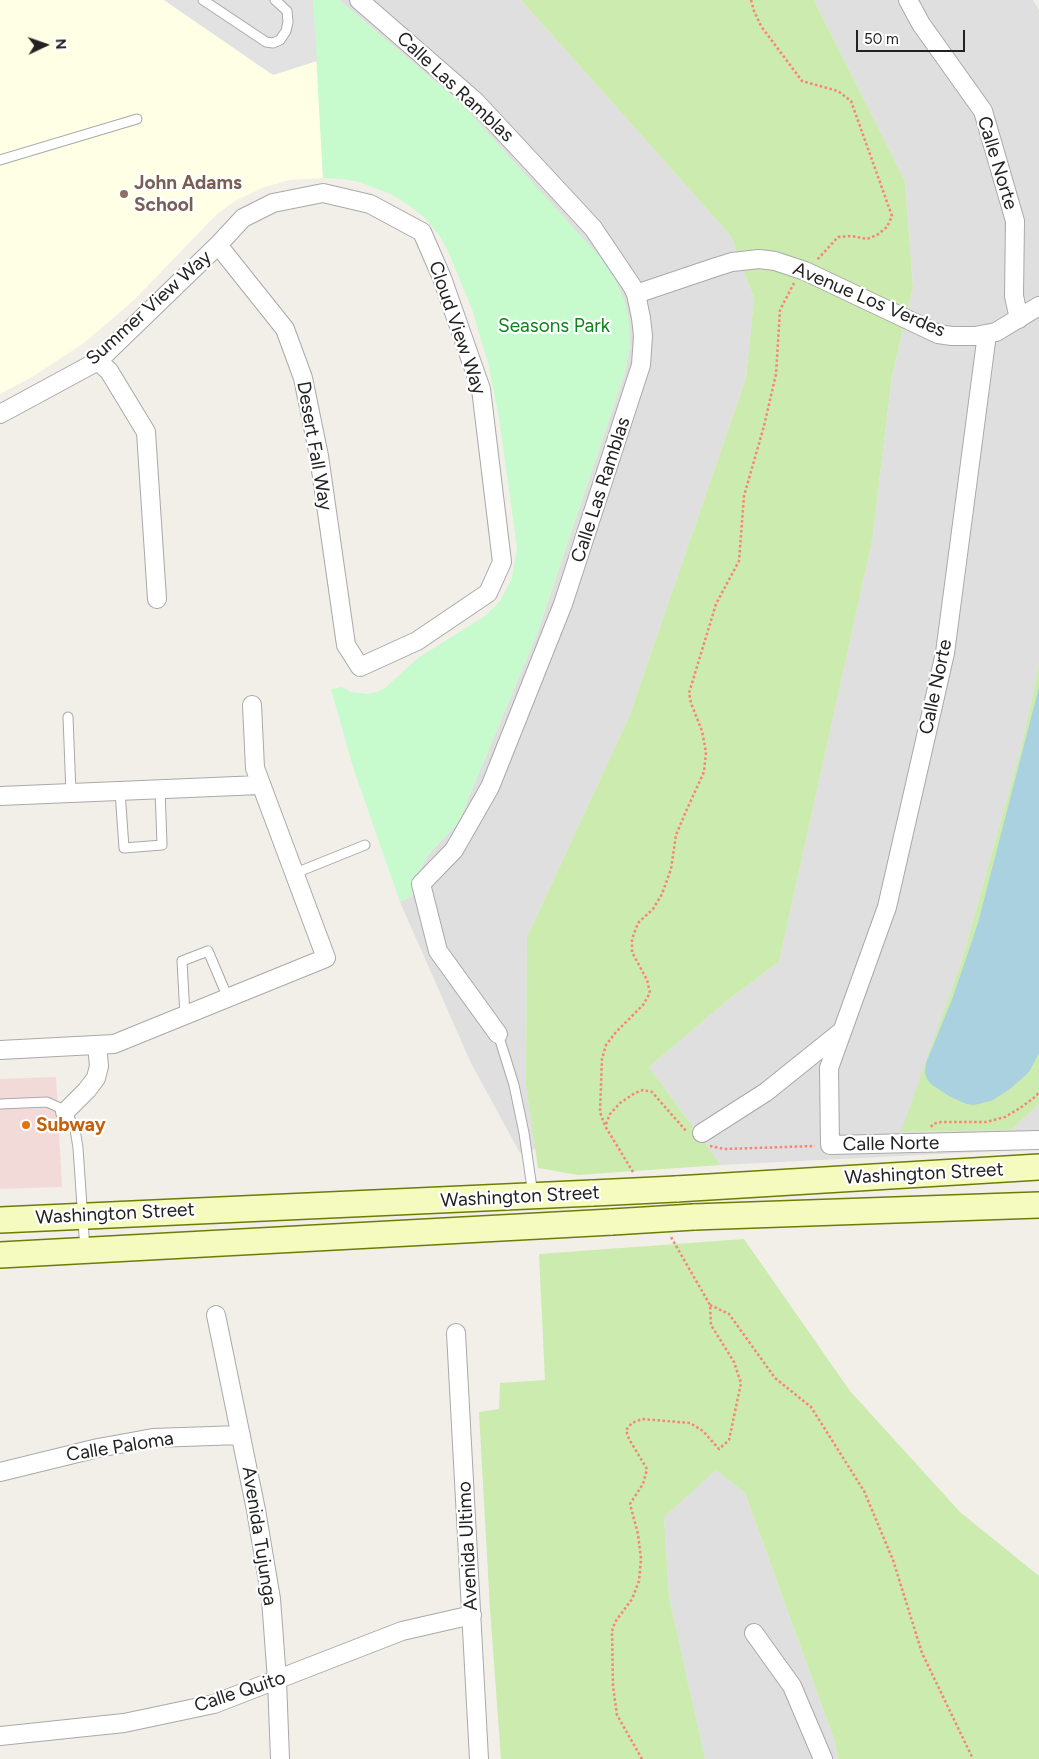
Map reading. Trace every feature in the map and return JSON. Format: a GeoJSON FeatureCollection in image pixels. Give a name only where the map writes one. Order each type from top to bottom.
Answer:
{"type":"FeatureCollection","features":[{"type":"Feature","properties":{"kind":"main road","name":"Washington Street"},"geometry":{"type":"LineString","coordinates":[[0,1220],[676,1189],[1039,1168]]}},
{"type":"Feature","properties":{"kind":"main road","name":"Washington Street"},"geometry":{"type":"LineString","coordinates":[[0,1255],[694,1217],[1039,1205]]}},
{"type":"Feature","properties":{"kind":"street","name":"Calle Las Ramblas"},"geometry":{"type":"LineString","coordinates":[[360,0],[475,101],[593,228],[623,270],[636,294],[643,336],[641,365],[563,604],[490,787],[454,850],[421,884],[438,951],[498,1034]]}},
{"type":"Feature","properties":{"kind":"street","name":"Calle Norte"},"geometry":{"type":"LineString","coordinates":[[908,0],[921,24],[983,111],[1014,221],[1014,296],[1019,319]]}},
{"type":"Feature","properties":{"kind":"street","name":"Cloud View Way"},"geometry":{"type":"LineString","coordinates":[[218,246],[243,218],[273,202],[323,193],[370,204],[422,232],[442,278],[481,389],[502,562],[488,593],[417,641],[360,667]]}},
{"type":"Feature","properties":{"kind":"street","name":"Summer View Way"},"geometry":{"type":"LineString","coordinates":[[0,414],[98,360],[218,246]]}},
{"type":"Feature","properties":{"kind":"street","name":"Desert Fall Way"},"geometry":{"type":"LineString","coordinates":[[218,246],[285,329],[303,378],[319,456],[346,645],[360,667]]}},
{"type":"Feature","properties":{"kind":"street","name":"Avenue Los Verdes"},"geometry":{"type":"LineString","coordinates":[[636,294],[716,267],[759,259],[776,261],[806,271],[938,334],[975,336],[996,332],[1039,306]]}},
{"type":"Feature","properties":{"kind":"street","name":"Calle Norte"},"geometry":{"type":"LineString","coordinates":[[987,334],[945,653],[887,907],[829,1068],[830,1145],[1039,1140]]}},
{"type":"Feature","properties":{"kind":"street"},"geometry":{"type":"LineString","coordinates":[[98,360],[110,371],[146,432],[156,598]]}},
{"type":"Feature","properties":{"kind":"street"},"geometry":{"type":"LineString","coordinates":[[0,1050],[114,1044],[128,1040],[326,958],[254,768],[252,705]]}},
{"type":"Feature","properties":{"kind":"street"},"geometry":{"type":"LineString","coordinates":[[0,796],[260,785]]}},
{"type":"Feature","properties":{"kind":"street"},"geometry":{"type":"LineString","coordinates":[[702,1132],[766,1092],[842,1031]]}},
{"type":"Feature","properties":{"kind":"street"},"geometry":{"type":"LineString","coordinates":[[65,1112],[96,1078],[99,1066],[97,1045]]}},
{"type":"Feature","properties":{"kind":"street","name":"Avenida Tujunga"},"geometry":{"type":"LineString","coordinates":[[216,1315],[242,1435],[271,1599],[280,1759]]}},
{"type":"Feature","properties":{"kind":"street","name":"Avenida Ultimo"},"geometry":{"type":"LineString","coordinates":[[456,1333],[479,1759]]}},
{"type":"Feature","properties":{"kind":"street","name":"Calle Paloma"},"geometry":{"type":"LineString","coordinates":[[0,1472],[98,1448],[153,1438],[242,1435]]}},
{"type":"Feature","properties":{"kind":"street","name":"Calle Quito"},"geometry":{"type":"LineString","coordinates":[[0,1736],[124,1723],[214,1704],[402,1632],[472,1615]]}},
{"type":"Feature","properties":{"kind":"street"},"geometry":{"type":"LineString","coordinates":[[754,1633],[792,1686],[823,1759]]}},
{"type":"Feature","properties":{"kind":"lane"},"geometry":{"type":"LineString","coordinates":[[203,0],[266,42],[273,43],[280,40],[286,31],[288,22],[287,11],[275,0]]}},
{"type":"Feature","properties":{"kind":"lane"},"geometry":{"type":"LineString","coordinates":[[0,160],[137,118]]}},
{"type":"Feature","properties":{"kind":"lane"},"geometry":{"type":"LineString","coordinates":[[68,717],[71,793]]}},
{"type":"Feature","properties":{"kind":"lane"},"geometry":{"type":"LineString","coordinates":[[120,791],[124,848],[162,845],[160,789]]}},
{"type":"Feature","properties":{"kind":"lane"},"geometry":{"type":"LineString","coordinates":[[294,874],[365,844]]}},
{"type":"Feature","properties":{"kind":"lane"},"geometry":{"type":"LineString","coordinates":[[185,1016],[182,960],[208,951],[228,998]]}},
{"type":"Feature","properties":{"kind":"lane"},"geometry":{"type":"LineString","coordinates":[[498,1034],[514,1085],[524,1133],[533,1196]]}},
{"type":"Feature","properties":{"kind":"lane"},"geometry":{"type":"LineString","coordinates":[[0,1104],[47,1102],[68,1114],[75,1129],[85,1250]]}},
{"type":"Feature","properties":{"kind":"path"},"geometry":{"type":"LineString","coordinates":[[635,1177],[600,1112],[602,1059],[606,1045],[611,1038],[644,1005],[650,993],[647,980],[632,952],[632,939],[638,924],[653,909],[662,894],[671,869],[676,835],[704,772],[706,752],[702,731],[689,693],[716,604],[739,561],[744,496],[764,426],[776,374],[780,310],[796,280],[838,237],[852,236],[867,239],[877,235],[886,228],[892,216],[851,101],[838,90],[802,82],[761,26],[751,0]]}},
{"type":"Feature","properties":{"kind":"path"},"geometry":{"type":"LineString","coordinates":[[925,1143],[928,1131],[933,1124],[941,1122],[986,1122],[1005,1117],[1020,1108],[1039,1092]]}},
{"type":"Feature","properties":{"kind":"path"},"geometry":{"type":"LineString","coordinates":[[642,1759],[617,1715],[613,1686],[612,1631],[615,1622],[632,1599],[639,1581],[641,1559],[638,1534],[630,1504],[643,1484],[647,1469],[629,1439],[626,1430],[632,1423],[642,1419],[690,1423],[703,1431],[719,1449],[729,1440],[740,1383],[734,1362],[711,1325],[710,1304],[670,1236]]}},
{"type":"Feature","properties":{"kind":"path"},"geometry":{"type":"LineString","coordinates":[[710,1304],[729,1314],[775,1378],[811,1406],[864,1491],[893,1560],[922,1653],[973,1759]]}},
{"type":"Feature","properties":{"kind":"shaded area","name":"John Adams School"},"geometry":{"type":"Polygon","coordinates":[[[0,0],[164,0],[273,75],[317,61],[323,178],[289,180],[262,188],[235,201],[217,214],[133,301],[84,343],[32,377],[0,394],[0,0]]]}},
{"type":"Feature","properties":{"kind":"shaded area"},"geometry":{"type":"Polygon","coordinates":[[[164,0],[313,0],[317,61],[273,75],[164,0]]]}},
{"type":"Feature","properties":{"kind":"shaded area"},"geometry":{"type":"Polygon","coordinates":[[[339,0],[521,0],[731,236],[754,299],[746,378],[629,717],[527,937],[526,1085],[536,1149],[520,1153],[471,1063],[400,902],[412,896],[414,883],[427,856],[458,823],[537,634],[625,372],[630,345],[461,103],[339,0]]]}},
{"type":"Feature","properties":{"kind":"shaded area"},"geometry":{"type":"Polygon","coordinates":[[[814,0],[1033,0],[1039,10],[1039,664],[1021,749],[962,960],[902,1132],[1011,1130],[1039,1104],[1039,1149],[721,1165],[649,1067],[723,1004],[779,962],[872,541],[892,376],[913,287],[905,181],[814,0]]]}},
{"type":"Feature","properties":{"kind":"shaded area"},"geometry":{"type":"Polygon","coordinates":[[[56,1077],[62,1187],[0,1189],[0,1079],[56,1077]]]}},
{"type":"Feature","properties":{"kind":"shaded area"},"geometry":{"type":"Polygon","coordinates":[[[716,1469],[745,1493],[835,1742],[838,1759],[705,1759],[669,1597],[664,1517],[716,1469]]]}},
{"type":"Feature","properties":{"kind":"green space","name":"Seasons Park"},"geometry":{"type":"Polygon","coordinates":[[[313,0],[339,0],[461,103],[599,256],[614,277],[624,299],[629,319],[630,345],[625,372],[537,634],[458,823],[427,856],[414,883],[412,896],[400,902],[353,767],[331,689],[342,687],[351,692],[367,694],[384,689],[418,658],[485,616],[500,601],[512,578],[517,548],[499,418],[488,363],[472,309],[448,251],[439,235],[425,218],[391,194],[359,182],[323,178],[313,0]]]}},
{"type":"Feature","properties":{"kind":"green space"},"geometry":{"type":"Polygon","coordinates":[[[521,0],[814,0],[905,181],[913,287],[892,376],[872,541],[779,962],[723,1004],[649,1067],[721,1165],[578,1175],[538,1168],[526,1085],[527,937],[629,717],[746,378],[754,299],[731,236],[521,0]]]}},
{"type":"Feature","properties":{"kind":"green space"},"geometry":{"type":"Polygon","coordinates":[[[1039,664],[1039,1104],[1011,1130],[901,1132],[962,960],[1021,749],[1039,664]]]}},
{"type":"Feature","properties":{"kind":"green space"},"geometry":{"type":"Polygon","coordinates":[[[744,1239],[850,1391],[960,1512],[1039,1576],[1039,1759],[838,1759],[835,1742],[745,1493],[716,1470],[664,1517],[669,1597],[705,1759],[501,1759],[479,1412],[499,1409],[500,1383],[545,1380],[539,1254],[744,1239]]]}},
{"type":"Feature","properties":{"kind":"water"},"geometry":{"type":"Polygon","coordinates":[[[1039,687],[1039,1053],[1029,1072],[1010,1089],[991,1101],[974,1105],[966,1104],[931,1084],[925,1073],[926,1063],[953,997],[978,923],[1039,687]]]}},
{"type":"Feature","properties":{"kind":"place","name":"John Adams School"},"geometry":{"type":"Point","coordinates":[124,194]}},
{"type":"Feature","properties":{"kind":"place","name":"Subway"},"geometry":{"type":"Point","coordinates":[26,1125]}}]}
